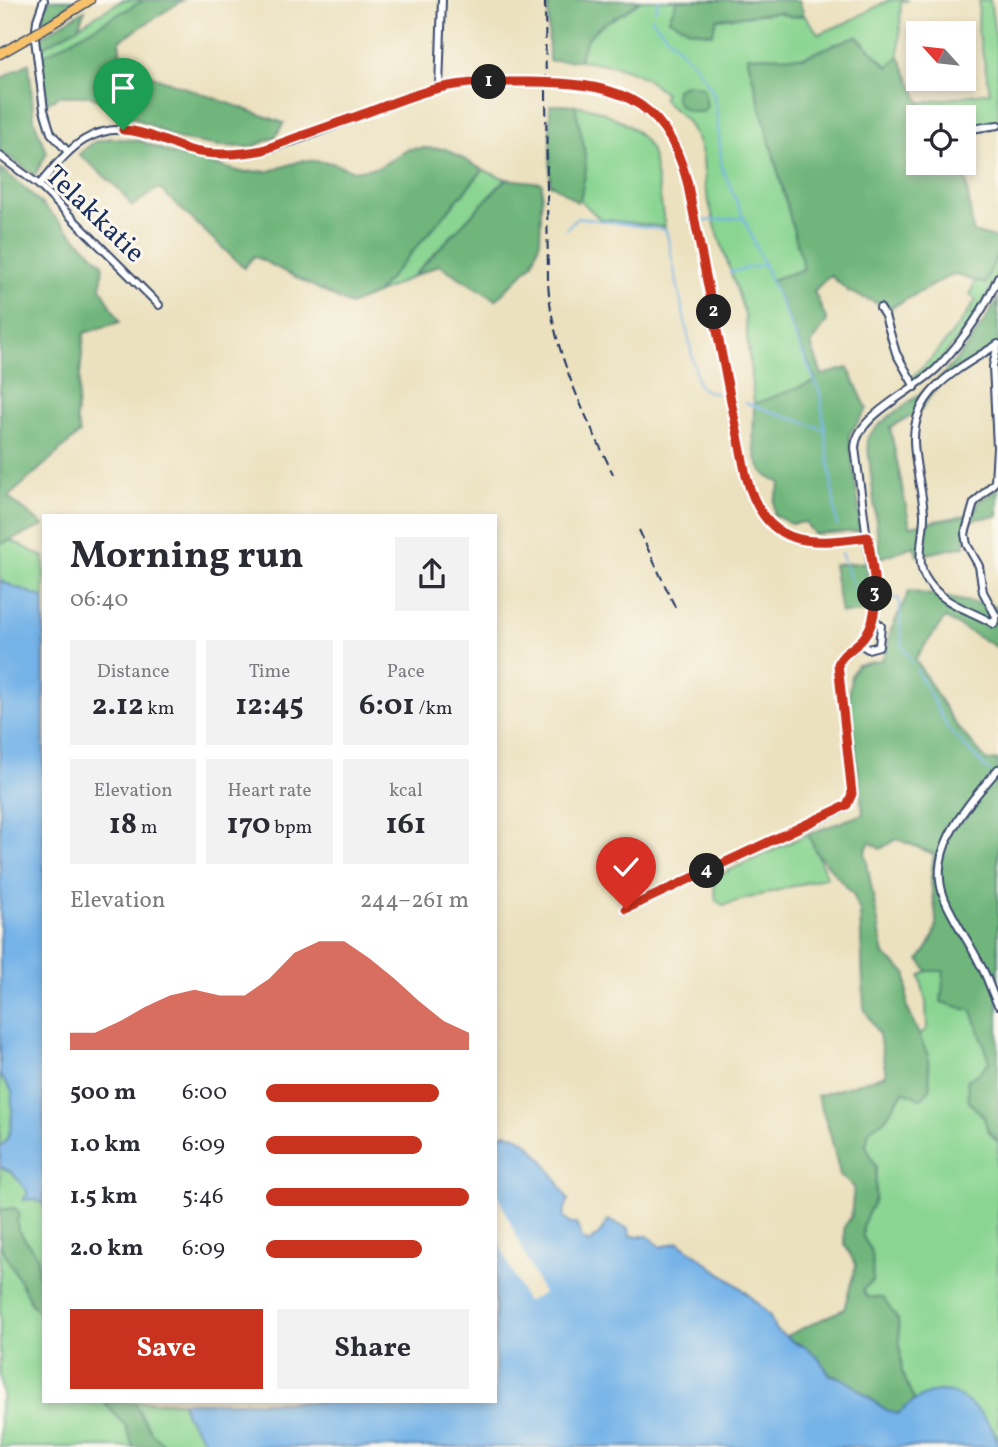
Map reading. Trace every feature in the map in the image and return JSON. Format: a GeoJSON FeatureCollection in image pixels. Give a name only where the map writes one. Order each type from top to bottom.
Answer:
{"type":"FeatureCollection","features":[{"type":"Feature","properties":{"kind":"main road"},"geometry":{"type":"LineString","coordinates":[[0,54],[90,0]]}},
{"type":"Feature","properties":{"kind":"street"},"geometry":{"type":"LineString","coordinates":[[44,0],[37,20],[35,39],[44,110],[51,133],[68,152]]}},
{"type":"Feature","properties":{"kind":"street"},"geometry":{"type":"LineString","coordinates":[[439,88],[442,0]]}},
{"type":"Feature","properties":{"kind":"street"},"geometry":{"type":"LineString","coordinates":[[39,185],[68,152],[94,135],[123,130],[146,133],[201,152],[234,154],[254,152],[439,88],[484,82],[592,85],[628,97],[658,121],[679,152],[746,476],[755,503],[778,529],[804,541],[828,543],[868,537]]}},
{"type":"Feature","properties":{"kind":"street"},"geometry":{"type":"LineString","coordinates":[[976,129],[998,125]]}},
{"type":"Feature","properties":{"kind":"street","name":"Telakkatie"},"geometry":{"type":"LineString","coordinates":[[0,156],[39,185],[159,305]]}},
{"type":"Feature","properties":{"kind":"street"},"geometry":{"type":"LineString","coordinates":[[625,910],[847,805],[852,794],[838,669],[841,657],[860,644],[874,620],[875,599],[855,448],[856,437],[869,419],[915,387],[939,366],[979,314],[998,277]]}},
{"type":"Feature","properties":{"kind":"street"},"geometry":{"type":"LineString","coordinates":[[880,308],[896,353],[915,387]]}},
{"type":"Feature","properties":{"kind":"street"},"geometry":{"type":"LineString","coordinates":[[998,344],[993,366],[996,482],[974,503],[965,534],[967,545],[979,566],[983,592],[996,617],[994,624],[945,601],[925,577],[921,555],[923,496],[914,440],[919,415],[942,380],[998,344]]}},
{"type":"Feature","properties":{"kind":"street"},"geometry":{"type":"LineString","coordinates":[[860,644],[868,649],[879,646],[881,626],[874,620]]}},
{"type":"Feature","properties":{"kind":"street"},"geometry":{"type":"LineString","coordinates":[[998,769],[960,815],[944,846],[940,863],[943,898],[982,966],[998,1005]]}},
{"type":"Feature","properties":{"kind":"green space"},"geometry":{"type":"Polygon","coordinates":[[[48,0],[78,0],[41,24],[48,0]]]}},
{"type":"Feature","properties":{"kind":"green space"},"geometry":{"type":"Polygon","coordinates":[[[123,0],[144,0],[41,57],[41,48],[123,0]]]}},
{"type":"Feature","properties":{"kind":"green space"},"geometry":{"type":"Polygon","coordinates":[[[144,0],[183,0],[119,41],[121,59],[143,66],[152,76],[284,123],[275,137],[252,147],[219,146],[178,139],[90,96],[59,96],[47,103],[41,57],[144,0]]]}},
{"type":"Feature","properties":{"kind":"green space"},"geometry":{"type":"Polygon","coordinates":[[[548,0],[640,0],[593,32],[579,60],[549,61],[548,0]]]}},
{"type":"Feature","properties":{"kind":"green space"},"geometry":{"type":"Polygon","coordinates":[[[640,0],[677,0],[670,19],[690,30],[705,32],[717,19],[778,12],[793,17],[804,15],[819,34],[889,0],[909,0],[901,2],[899,56],[889,67],[856,36],[804,57],[747,57],[804,269],[771,280],[816,382],[754,404],[745,315],[715,225],[705,187],[703,158],[698,140],[686,120],[662,99],[665,93],[645,78],[603,63],[579,60],[593,32],[640,0]]]}},
{"type":"Feature","properties":{"kind":"green space"},"geometry":{"type":"Polygon","coordinates":[[[677,0],[799,0],[804,15],[793,17],[778,12],[717,19],[712,34],[690,30],[669,19],[677,0]]]}},
{"type":"Feature","properties":{"kind":"green space"},"geometry":{"type":"Polygon","coordinates":[[[979,0],[990,0],[998,55],[998,122],[976,125],[976,105],[919,103],[990,92],[978,31],[979,0]]]}},
{"type":"Feature","properties":{"kind":"green space"},"geometry":{"type":"Polygon","coordinates":[[[85,10],[78,27],[41,48],[40,37],[85,10]]]}},
{"type":"Feature","properties":{"kind":"green space"},"geometry":{"type":"Polygon","coordinates":[[[856,36],[888,67],[899,56],[906,71],[906,91],[915,91],[921,105],[906,105],[906,175],[966,175],[973,232],[998,239],[998,252],[985,284],[953,274],[887,310],[849,292],[830,275],[814,291],[827,321],[811,344],[822,375],[848,368],[867,409],[849,435],[862,531],[814,534],[805,522],[791,524],[774,515],[774,501],[781,483],[771,479],[761,469],[755,451],[754,404],[816,381],[771,280],[804,269],[747,56],[804,57],[856,36]]]}},
{"type":"Feature","properties":{"kind":"green space"},"geometry":{"type":"Polygon","coordinates":[[[29,63],[34,120],[47,153],[35,175],[0,151],[0,79],[29,63]]]}},
{"type":"Feature","properties":{"kind":"green space"},"geometry":{"type":"Polygon","coordinates":[[[687,84],[703,87],[707,106],[703,112],[686,110],[676,100],[676,89],[687,84]]]}},
{"type":"Feature","properties":{"kind":"green space"},"geometry":{"type":"Polygon","coordinates":[[[550,105],[575,105],[586,169],[580,200],[577,202],[550,184],[550,105]]]}},
{"type":"Feature","properties":{"kind":"green space"},"geometry":{"type":"Polygon","coordinates":[[[575,105],[616,119],[643,138],[654,161],[665,227],[600,219],[580,200],[586,169],[575,105]]]}},
{"type":"Feature","properties":{"kind":"green space"},"geometry":{"type":"Polygon","coordinates":[[[111,138],[141,141],[173,154],[242,172],[270,171],[304,160],[332,163],[354,171],[379,167],[409,149],[424,148],[446,149],[483,170],[376,294],[350,305],[254,256],[244,268],[159,188],[132,206],[119,189],[79,154],[94,142],[111,138]]]}},
{"type":"Feature","properties":{"kind":"green space"},"geometry":{"type":"Polygon","coordinates":[[[0,168],[26,189],[103,264],[101,288],[120,322],[84,333],[76,419],[80,433],[8,497],[42,527],[0,544],[0,168]]]}},
{"type":"Feature","properties":{"kind":"green space"},"geometry":{"type":"Polygon","coordinates":[[[483,170],[506,179],[412,277],[376,294],[483,170]]]}},
{"type":"Feature","properties":{"kind":"green space"},"geometry":{"type":"Polygon","coordinates":[[[506,179],[542,183],[540,241],[533,263],[496,300],[439,265],[412,277],[506,179]]]}},
{"type":"Feature","properties":{"kind":"green space"},"geometry":{"type":"Polygon","coordinates":[[[998,252],[998,269],[994,281],[977,312],[940,360],[918,380],[912,378],[947,341],[969,311],[976,300],[970,295],[975,281],[985,283],[998,252]]]}},
{"type":"Feature","properties":{"kind":"green space"},"geometry":{"type":"Polygon","coordinates":[[[998,299],[998,347],[944,377],[919,412],[890,427],[910,526],[967,515],[965,546],[917,556],[914,546],[880,558],[867,438],[882,422],[944,373],[970,343],[998,299]]]}},
{"type":"Feature","properties":{"kind":"green space"},"geometry":{"type":"Polygon","coordinates":[[[996,484],[998,516],[970,520],[980,500],[993,493],[996,484]]]}},
{"type":"Feature","properties":{"kind":"green space"},"geometry":{"type":"Polygon","coordinates":[[[10,540],[42,556],[42,597],[0,581],[0,544],[10,540]]]}},
{"type":"Feature","properties":{"kind":"green space"},"geometry":{"type":"Polygon","coordinates":[[[866,562],[870,600],[865,613],[841,613],[833,565],[866,562]]]}},
{"type":"Feature","properties":{"kind":"green space"},"geometry":{"type":"Polygon","coordinates":[[[909,591],[998,607],[998,648],[945,618],[915,659],[955,724],[987,761],[998,760],[998,1142],[988,1131],[984,1117],[969,1102],[967,1080],[979,1073],[990,1061],[972,1011],[941,1002],[944,971],[927,971],[919,960],[935,930],[936,914],[931,882],[934,854],[897,839],[880,849],[870,842],[865,852],[884,955],[907,974],[907,1007],[928,1056],[930,1089],[921,1099],[903,1091],[885,1119],[869,1130],[866,1146],[876,1167],[875,1199],[863,1224],[863,1237],[872,1252],[873,1280],[863,1290],[867,1297],[883,1298],[898,1320],[902,1372],[914,1400],[898,1414],[880,1406],[849,1382],[830,1375],[806,1347],[784,1337],[844,1309],[856,1265],[845,1245],[844,1227],[851,1217],[854,1187],[840,1175],[830,1133],[817,1096],[886,1075],[879,1035],[864,1008],[860,912],[853,894],[816,852],[808,834],[863,814],[849,694],[851,675],[857,665],[882,660],[888,647],[890,632],[909,591]]]}},
{"type":"Feature","properties":{"kind":"green space"},"geometry":{"type":"Polygon","coordinates":[[[808,834],[827,877],[723,905],[716,901],[713,878],[808,834]]]}},
{"type":"Feature","properties":{"kind":"green space"},"geometry":{"type":"Polygon","coordinates":[[[944,970],[972,1011],[990,1061],[979,1073],[969,1102],[984,1117],[988,1131],[998,1142],[998,1447],[843,1406],[711,1266],[742,1289],[769,1315],[775,1329],[784,1337],[806,1347],[901,1411],[906,1409],[913,1400],[902,1372],[898,1350],[863,1290],[872,1252],[863,1237],[863,1224],[875,1199],[876,1167],[866,1146],[869,1129],[885,1119],[928,1056],[919,1037],[927,1028],[926,1002],[920,976],[927,971],[944,970]]]}},
{"type":"Feature","properties":{"kind":"green space"},"geometry":{"type":"Polygon","coordinates":[[[0,1076],[12,1091],[12,1113],[11,1129],[0,1147],[0,1076]]]}},
{"type":"Feature","properties":{"kind":"green space"},"geometry":{"type":"Polygon","coordinates":[[[0,1167],[12,1172],[29,1193],[24,1200],[34,1199],[42,1203],[42,1280],[38,1275],[38,1257],[18,1230],[15,1208],[0,1210],[0,1167]]]}},
{"type":"Feature","properties":{"kind":"green space"},"geometry":{"type":"Polygon","coordinates":[[[15,1208],[20,1214],[17,1221],[18,1230],[38,1257],[38,1275],[42,1280],[42,1316],[32,1304],[0,1244],[0,1210],[15,1208]]]}},
{"type":"Feature","properties":{"kind":"green space"},"geometry":{"type":"Polygon","coordinates":[[[0,1244],[32,1304],[42,1316],[42,1403],[105,1403],[126,1426],[133,1447],[0,1447],[0,1401],[3,1399],[0,1376],[0,1244]]]}},
{"type":"Feature","properties":{"kind":"green space"},"geometry":{"type":"Polygon","coordinates":[[[105,1403],[135,1403],[151,1432],[166,1447],[133,1447],[126,1426],[105,1403]]]}},
{"type":"Feature","properties":{"kind":"green space"},"geometry":{"type":"Polygon","coordinates":[[[135,1403],[182,1403],[186,1415],[210,1447],[166,1447],[151,1432],[135,1403]]]}},
{"type":"Feature","properties":{"kind":"water"},"geometry":{"type":"Polygon","coordinates":[[[0,581],[42,597],[42,1203],[34,1199],[23,1200],[28,1193],[12,1172],[0,1167],[0,1147],[11,1129],[12,1091],[0,1076],[0,581]]]}},
{"type":"Feature","properties":{"kind":"water"},"geometry":{"type":"Polygon","coordinates":[[[505,1133],[515,1135],[542,1159],[568,1200],[563,1216],[570,1224],[576,1224],[581,1239],[590,1243],[608,1220],[629,1229],[630,1236],[648,1236],[661,1247],[679,1242],[742,1289],[769,1315],[775,1329],[806,1347],[830,1375],[848,1382],[880,1406],[898,1414],[912,1402],[930,1393],[951,1393],[969,1403],[986,1420],[998,1447],[210,1447],[186,1415],[182,1403],[497,1403],[497,1139],[505,1133]]]}},
{"type":"Feature","properties":{"kind":"pier"},"geometry":{"type":"Polygon","coordinates":[[[497,1193],[543,1294],[526,1302],[497,1238],[497,1193]]]}},
{"type":"Feature","properties":{"kind":"waterway"},"geometry":{"type":"LineString","coordinates":[[655,10],[659,0]]}},
{"type":"Feature","properties":{"kind":"waterway"},"geometry":{"type":"LineString","coordinates":[[652,17],[697,67],[712,90],[722,168],[820,393],[837,526]]}},
{"type":"Feature","properties":{"kind":"waterway"},"geometry":{"type":"LineString","coordinates":[[566,229],[577,218],[583,218],[666,230],[698,384],[702,389],[717,394]]}},
{"type":"Feature","properties":{"kind":"waterway"},"geometry":{"type":"LineString","coordinates":[[704,221],[742,218]]}},
{"type":"Feature","properties":{"kind":"waterway"},"geometry":{"type":"LineString","coordinates":[[730,272],[763,265]]}},
{"type":"Feature","properties":{"kind":"waterway"},"geometry":{"type":"LineString","coordinates":[[746,403],[824,429]]}},
{"type":"Feature","properties":{"kind":"waterway"},"geometry":{"type":"LineString","coordinates":[[841,553],[858,598],[865,598]]}},
{"type":"Feature","properties":{"kind":"waterway"},"geometry":{"type":"LineString","coordinates":[[889,596],[899,599],[902,644],[912,662]]}},
{"type":"Feature","properties":{"kind":"waterway"},"geometry":{"type":"LineString","coordinates":[[916,669],[949,730],[990,772]]}},
{"type":"Feature","properties":{"kind":"railway"},"geometry":{"type":"LineString","coordinates":[[545,0],[548,282],[551,308],[571,381],[613,474]]}},
{"type":"Feature","properties":{"kind":"railway"},"geometry":{"type":"LineString","coordinates":[[639,530],[676,609]]}},
{"type":"Feature","properties":{"kind":"route"},"geometry":{"type":"LineString","coordinates":[[123,130],[146,133],[189,150],[244,153],[263,150],[439,88],[479,82],[542,82],[592,85],[628,97],[658,121],[671,138],[683,163],[752,497],[771,523],[795,538],[828,543],[868,537],[875,599],[874,620],[860,644],[841,657],[838,664],[852,794],[847,805],[626,909]]}}]}
